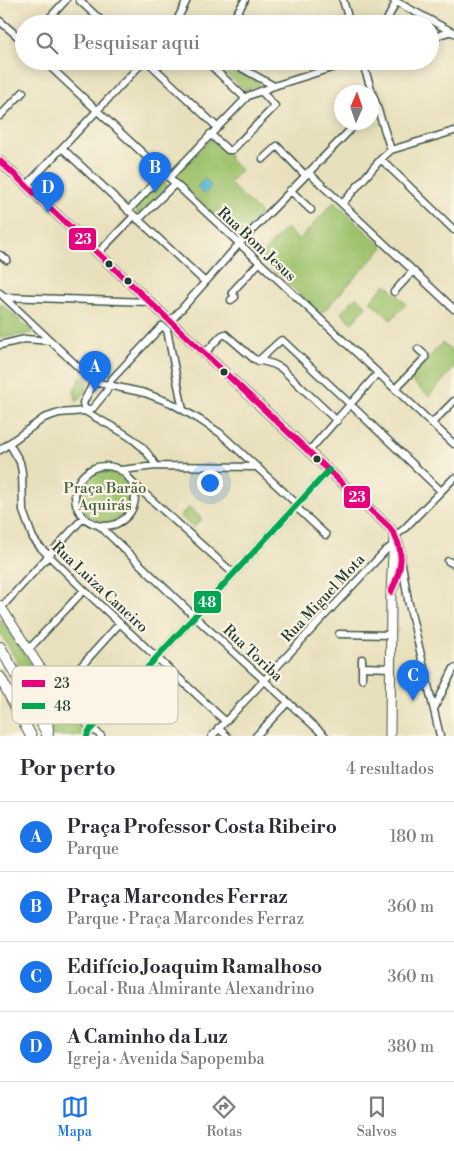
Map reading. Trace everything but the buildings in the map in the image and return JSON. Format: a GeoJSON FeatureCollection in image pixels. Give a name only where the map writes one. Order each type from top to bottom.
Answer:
{"type":"FeatureCollection","features":[{"type":"Feature","properties":{"kind":"highway"},"geometry":{"type":"LineString","coordinates":[[0,648],[12,668]]}},
{"type":"Feature","properties":{"kind":"highway"},"geometry":{"type":"LineString","coordinates":[[0,677],[12,699]]}},
{"type":"Feature","properties":{"kind":"highway"},"geometry":{"type":"LineString","coordinates":[[25,724],[32,736]]}},
{"type":"Feature","properties":{"kind":"highway"},"geometry":{"type":"LineString","coordinates":[[42,724],[48,736]]}},
{"type":"Feature","properties":{"kind":"main road"},"geometry":{"type":"LineString","coordinates":[[0,161],[392,530],[402,564],[392,592]]}},
{"type":"Feature","properties":{"kind":"main road"},"geometry":{"type":"LineString","coordinates":[[390,736],[392,558],[395,542]]}},
{"type":"Feature","properties":{"kind":"main road"},"geometry":{"type":"LineString","coordinates":[[392,558],[398,577]]}},
{"type":"Feature","properties":{"kind":"street"},"geometry":{"type":"LineString","coordinates":[[52,15],[66,0]]}},
{"type":"Feature","properties":{"kind":"street"},"geometry":{"type":"LineString","coordinates":[[79,0],[95,15]]}},
{"type":"Feature","properties":{"kind":"street"},"geometry":{"type":"LineString","coordinates":[[179,15],[186,0]]}},
{"type":"Feature","properties":{"kind":"street"},"geometry":{"type":"LineString","coordinates":[[236,15],[245,0]]}},
{"type":"Feature","properties":{"kind":"street"},"geometry":{"type":"LineString","coordinates":[[343,0],[347,15]]}},
{"type":"Feature","properties":{"kind":"street"},"geometry":{"type":"LineString","coordinates":[[389,15],[394,1],[421,15]]}},
{"type":"Feature","properties":{"kind":"street"},"geometry":{"type":"LineString","coordinates":[[0,21],[15,34]]}},
{"type":"Feature","properties":{"kind":"street"},"geometry":{"type":"LineString","coordinates":[[439,25],[453,32]]}},
{"type":"Feature","properties":{"kind":"street"},"geometry":{"type":"LineString","coordinates":[[439,36],[453,32]]}},
{"type":"Feature","properties":{"kind":"street","name":"Rua Bom Jesus"},"geometry":{"type":"LineString","coordinates":[[54,70],[454,444]]}},
{"type":"Feature","properties":{"kind":"street"},"geometry":{"type":"LineString","coordinates":[[26,186],[136,70]]}},
{"type":"Feature","properties":{"kind":"street"},"geometry":{"type":"LineString","coordinates":[[155,70],[217,127]]}},
{"type":"Feature","properties":{"kind":"street"},"geometry":{"type":"LineString","coordinates":[[215,70],[245,98]]}},
{"type":"Feature","properties":{"kind":"street"},"geometry":{"type":"LineString","coordinates":[[245,70],[274,86]]}},
{"type":"Feature","properties":{"kind":"street"},"geometry":{"type":"LineString","coordinates":[[128,211],[210,134],[245,98],[274,86],[325,70]]}},
{"type":"Feature","properties":{"kind":"street"},"geometry":{"type":"LineString","coordinates":[[365,70],[391,150]]}},
{"type":"Feature","properties":{"kind":"street"},"geometry":{"type":"LineString","coordinates":[[210,134],[228,150],[232,150],[275,106],[261,91]]}},
{"type":"Feature","properties":{"kind":"street"},"geometry":{"type":"LineString","coordinates":[[0,116],[23,92]]}},
{"type":"Feature","properties":{"kind":"street"},"geometry":{"type":"LineString","coordinates":[[170,322],[239,244],[306,173],[350,130]]}},
{"type":"Feature","properties":{"kind":"street"},"geometry":{"type":"LineString","coordinates":[[343,203],[391,150],[454,131]]}},
{"type":"Feature","properties":{"kind":"street"},"geometry":{"type":"LineString","coordinates":[[263,159],[277,146],[343,203],[454,309]]}},
{"type":"Feature","properties":{"kind":"street"},"geometry":{"type":"LineString","coordinates":[[62,148],[205,282]]}},
{"type":"Feature","properties":{"kind":"street"},"geometry":{"type":"LineString","coordinates":[[381,159],[454,230]]}},
{"type":"Feature","properties":{"kind":"street"},"geometry":{"type":"LineString","coordinates":[[98,254],[175,184]]}},
{"type":"Feature","properties":{"kind":"street"},"geometry":{"type":"LineString","coordinates":[[290,190],[310,210]]}},
{"type":"Feature","properties":{"kind":"street"},"geometry":{"type":"LineString","coordinates":[[0,256],[2,255],[7,260]]}},
{"type":"Feature","properties":{"kind":"street"},"geometry":{"type":"LineString","coordinates":[[231,300],[235,297],[232,292],[259,263]]}},
{"type":"Feature","properties":{"kind":"street"},"geometry":{"type":"LineString","coordinates":[[394,292],[413,271]]}},
{"type":"Feature","properties":{"kind":"street"},"geometry":{"type":"LineString","coordinates":[[2,295],[149,302]]}},
{"type":"Feature","properties":{"kind":"street"},"geometry":{"type":"LineString","coordinates":[[2,295],[94,382],[145,393],[171,403],[220,433],[258,467],[326,535]]}},
{"type":"Feature","properties":{"kind":"street"},"geometry":{"type":"LineString","coordinates":[[0,450],[44,418],[67,411],[93,408],[120,370],[163,326],[166,328],[168,335],[183,410]]}},
{"type":"Feature","properties":{"kind":"street"},"geometry":{"type":"LineString","coordinates":[[168,335],[174,331],[180,331]]}},
{"type":"Feature","properties":{"kind":"street"},"geometry":{"type":"LineString","coordinates":[[204,354],[225,334],[258,361],[277,365],[337,421]]}},
{"type":"Feature","properties":{"kind":"street"},"geometry":{"type":"LineString","coordinates":[[0,345],[25,339],[51,341]]}},
{"type":"Feature","properties":{"kind":"street"},"geometry":{"type":"LineString","coordinates":[[258,361],[282,340],[441,491]]}},
{"type":"Feature","properties":{"kind":"street"},"geometry":{"type":"LineString","coordinates":[[395,389],[425,358],[418,349]]}},
{"type":"Feature","properties":{"kind":"street"},"geometry":{"type":"LineString","coordinates":[[309,451],[378,373]]}},
{"type":"Feature","properties":{"kind":"street"},"geometry":{"type":"LineString","coordinates":[[94,382],[83,403],[85,410],[137,441],[150,454],[156,466]]}},
{"type":"Feature","properties":{"kind":"street"},"geometry":{"type":"LineString","coordinates":[[432,424],[454,401]]}},
{"type":"Feature","properties":{"kind":"street","name":"Rua Luiza Caneiro"},"geometry":{"type":"LineString","coordinates":[[9,443],[20,462],[25,521],[33,538],[84,590],[166,666]]}},
{"type":"Feature","properties":{"kind":"street"},"geometry":{"type":"LineString","coordinates":[[133,483],[135,502],[132,510],[119,524],[100,526],[91,524],[77,510],[74,500],[78,481],[84,473],[93,468],[102,466],[121,470],[156,466],[258,467]]}},
{"type":"Feature","properties":{"kind":"street"},"geometry":{"type":"LineString","coordinates":[[121,470],[234,574]]}},
{"type":"Feature","properties":{"kind":"street"},"geometry":{"type":"LineString","coordinates":[[150,666],[329,470]]}},
{"type":"Feature","properties":{"kind":"street","name":"Rua Miguel Mota"},"geometry":{"type":"LineString","coordinates":[[212,736],[395,542],[404,529],[454,478]]}},
{"type":"Feature","properties":{"kind":"street"},"geometry":{"type":"LineString","coordinates":[[39,666],[0,607],[83,518]]}},
{"type":"Feature","properties":{"kind":"street","name":"Rua Toriba"},"geometry":{"type":"LineString","coordinates":[[100,526],[321,735]]}},
{"type":"Feature","properties":{"kind":"street"},"geometry":{"type":"LineString","coordinates":[[402,564],[440,736]]}},
{"type":"Feature","properties":{"kind":"street"},"geometry":{"type":"LineString","coordinates":[[398,577],[407,592]]}},
{"type":"Feature","properties":{"kind":"street"},"geometry":{"type":"LineString","coordinates":[[28,649],[84,590]]}},
{"type":"Feature","properties":{"kind":"street"},"geometry":{"type":"LineString","coordinates":[[81,666],[120,622]]}},
{"type":"Feature","properties":{"kind":"street"},"geometry":{"type":"LineString","coordinates":[[340,634],[391,636]]}},
{"type":"Feature","properties":{"kind":"street"},"geometry":{"type":"LineString","coordinates":[[362,659],[362,678]]}},
{"type":"Feature","properties":{"kind":"street"},"geometry":{"type":"LineString","coordinates":[[362,667],[391,668]]}},
{"type":"Feature","properties":{"kind":"street"},"geometry":{"type":"LineString","coordinates":[[434,709],[454,668]]}},
{"type":"Feature","properties":{"kind":"street","name":"Rua Luiza Caneiro"},"geometry":{"type":"LineString","coordinates":[[178,677],[225,721]]}},
{"type":"Feature","properties":{"kind":"street"},"geometry":{"type":"LineString","coordinates":[[256,736],[288,702]]}},
{"type":"Feature","properties":{"kind":"street"},"geometry":{"type":"LineString","coordinates":[[88,724],[101,736]]}},
{"type":"Feature","properties":{"kind":"street"},"geometry":{"type":"LineString","coordinates":[[88,736],[96,724]]}},
{"type":"Feature","properties":{"kind":"street"},"geometry":{"type":"LineString","coordinates":[[218,728],[227,736]]}},
{"type":"Feature","properties":{"kind":"green space"},"geometry":{"type":"Polygon","coordinates":[[[221,70],[235,70],[260,85],[245,90],[221,70]]]}},
{"type":"Feature","properties":{"kind":"green space"},"geometry":{"type":"Polygon","coordinates":[[[211,139],[241,170],[229,183],[261,213],[238,237],[174,177],[211,139]]]}},
{"type":"Feature","properties":{"kind":"green space"},"geometry":{"type":"Polygon","coordinates":[[[161,181],[168,186],[140,214],[137,214],[136,208],[161,181]]]}},
{"type":"Feature","properties":{"kind":"green space"},"geometry":{"type":"Polygon","coordinates":[[[334,202],[383,247],[321,314],[260,258],[286,228],[298,241],[334,202]]]}},
{"type":"Feature","properties":{"kind":"green space"},"geometry":{"type":"Polygon","coordinates":[[[386,284],[406,304],[391,320],[370,301],[386,284]]]}},
{"type":"Feature","properties":{"kind":"green space"},"geometry":{"type":"Polygon","coordinates":[[[356,297],[367,306],[352,323],[341,313],[356,297]]]}},
{"type":"Feature","properties":{"kind":"green space"},"geometry":{"type":"Polygon","coordinates":[[[0,303],[32,331],[32,333],[0,338],[0,303]]]}},
{"type":"Feature","properties":{"kind":"green space"},"geometry":{"type":"Polygon","coordinates":[[[442,343],[454,353],[454,368],[429,396],[409,379],[442,343]]]}},
{"type":"Feature","properties":{"kind":"green space"},"geometry":{"type":"Polygon","coordinates":[[[81,376],[87,381],[87,387],[77,402],[74,391],[81,376]]]}},
{"type":"Feature","properties":{"kind":"green space","name":"Praça Barão Aquirás"},"geometry":{"type":"Polygon","coordinates":[[[100,472],[110,472],[123,479],[130,492],[130,502],[123,515],[110,522],[100,522],[91,518],[84,511],[80,502],[80,492],[84,483],[91,476],[100,472]]]}},
{"type":"Feature","properties":{"kind":"green space"},"geometry":{"type":"Polygon","coordinates":[[[189,507],[202,519],[193,528],[180,516],[189,507]]]}},
{"type":"Feature","properties":{"kind":"green space"},"geometry":{"type":"Polygon","coordinates":[[[0,618],[32,666],[20,666],[0,632],[0,618]]]}},
{"type":"Feature","properties":{"kind":"green space"},"geometry":{"type":"Polygon","coordinates":[[[50,724],[81,724],[85,728],[85,736],[51,736],[50,724]]]}},
{"type":"Feature","properties":{"kind":"water"},"geometry":{"type":"Polygon","coordinates":[[[205,179],[212,186],[204,194],[197,187],[205,179]]]}},
{"type":"Feature","properties":{"kind":"transit line","name":"23"},"geometry":{"type":"LineString","coordinates":[[0,161],[390,528],[398,544],[401,560],[398,575],[391,592]]}},
{"type":"Feature","properties":{"kind":"transit line","name":"48"},"geometry":{"type":"LineString","coordinates":[[149,666],[329,470]]}},
{"type":"Feature","properties":{"kind":"transit line","name":"48"},"geometry":{"type":"LineString","coordinates":[[87,736],[95,724]]}},
{"type":"Feature","properties":{"kind":"place","name":"Praça Marcondes Ferraz"},"geometry":{"type":"Point","coordinates":[155,193]}},
{"type":"Feature","properties":{"kind":"place","name":"A Caminho da Luz"},"geometry":{"type":"Point","coordinates":[48,213]}},
{"type":"Feature","properties":{"kind":"place","name":"Praça Professor Costa Ribeiro"},"geometry":{"type":"Point","coordinates":[95,392]}},
{"type":"Feature","properties":{"kind":"place","name":"Edifício Joaquim Ramalhoso"},"geometry":{"type":"Point","coordinates":[413,701]}}]}
